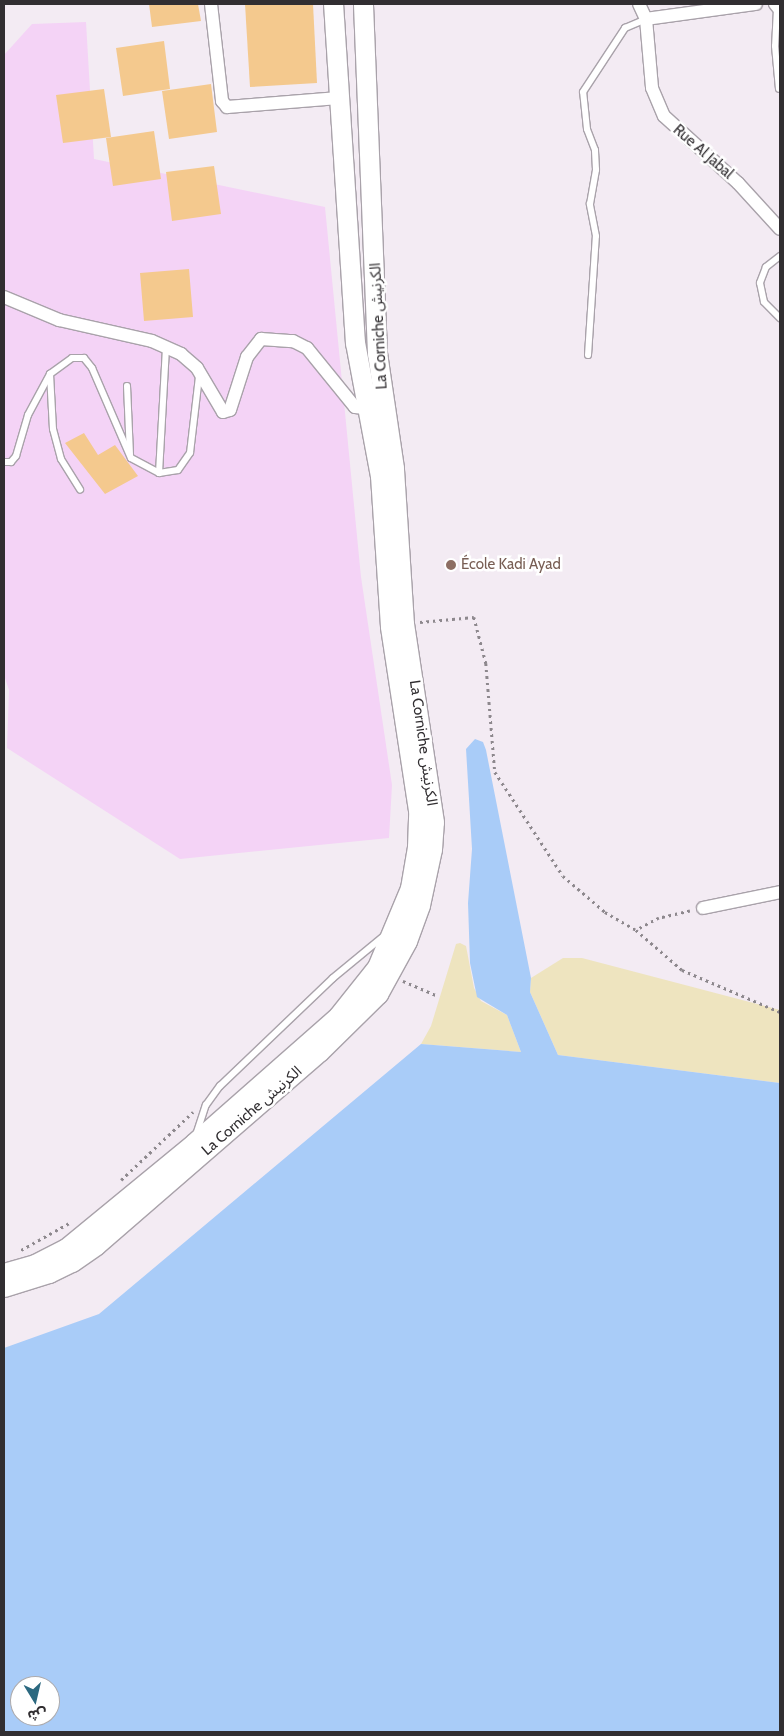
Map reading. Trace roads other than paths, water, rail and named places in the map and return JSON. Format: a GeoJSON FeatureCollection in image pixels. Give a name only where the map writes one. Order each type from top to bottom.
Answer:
{"type":"FeatureCollection","features":[{"type":"Feature","properties":{"kind":"main road","name":"La Corniche الكرنيش"},"geometry":{"type":"LineString","coordinates":[[4,1287],[26,1282],[72,1262],[159,1192],[359,1014],[378,994],[406,941],[427,880],[434,822],[404,624],[396,486],[376,409],[355,343],[333,4]]}},
{"type":"Feature","properties":{"kind":"main road","name":"La Corniche الكرنيش"},"geometry":{"type":"LineString","coordinates":[[4,1272],[35,1264],[65,1249],[194,1143],[338,1016],[367,982],[395,932],[410,888],[417,847],[418,810],[390,626],[376,409],[377,353],[363,4]]}},
{"type":"Feature","properties":{"kind":"street"},"geometry":{"type":"LineString","coordinates":[[211,4],[222,101],[227,107],[339,98]]}},
{"type":"Feature","properties":{"kind":"street","name":"Rue Al Jabal"},"geometry":{"type":"LineString","coordinates":[[639,4],[646,19],[652,88],[664,116],[675,130],[738,183],[780,229]]}},
{"type":"Feature","properties":{"kind":"street"},"geometry":{"type":"LineString","coordinates":[[646,19],[756,4]]}},
{"type":"Feature","properties":{"kind":"street"},"geometry":{"type":"LineString","coordinates":[[4,297],[59,320],[152,341],[186,357],[200,372],[217,404],[226,412],[230,410],[247,357],[261,340],[293,341],[307,348],[323,364],[355,407],[376,409]]}},
{"type":"Feature","properties":{"kind":"street"},"geometry":{"type":"LineString","coordinates":[[703,908],[780,892]]}},
{"type":"Feature","properties":{"kind":"lane"},"geometry":{"type":"LineString","coordinates":[[777,8],[775,46],[779,89]]}},
{"type":"Feature","properties":{"kind":"lane"},"geometry":{"type":"LineString","coordinates":[[588,355],[596,236],[590,204],[596,157],[587,129],[582,92],[625,28],[646,19]]}},
{"type":"Feature","properties":{"kind":"lane"},"geometry":{"type":"LineString","coordinates":[[780,256],[766,267],[760,283],[764,302],[780,318]]}},
{"type":"Feature","properties":{"kind":"lane"},"geometry":{"type":"LineString","coordinates":[[159,473],[166,347]]}},
{"type":"Feature","properties":{"kind":"lane"},"geometry":{"type":"LineString","coordinates":[[4,462],[11,462],[16,456],[28,415],[50,374],[72,358],[84,358],[92,368],[130,458],[159,473],[178,470],[187,461],[200,372]]}},
{"type":"Feature","properties":{"kind":"lane"},"geometry":{"type":"LineString","coordinates":[[50,374],[53,429],[61,459],[80,489]]}},
{"type":"Feature","properties":{"kind":"lane"},"geometry":{"type":"LineString","coordinates":[[127,386],[130,458]]}},
{"type":"Feature","properties":{"kind":"lane"},"geometry":{"type":"LineString","coordinates":[[194,1143],[201,1116],[213,1095],[334,978],[379,940],[395,932]]}},
{"type":"Feature","properties":{"kind":"water"},"geometry":{"type":"Polygon","coordinates":[[[475,739],[483,742],[486,750],[531,978],[530,992],[558,1055],[780,1083],[780,1732],[4,1732],[4,1348],[99,1314],[421,1044],[521,1052],[507,1015],[477,997],[470,963],[468,903],[472,849],[466,749],[475,739]]]}},
{"type":"Feature","properties":{"kind":"place","name":"École Kadi Ayad"},"geometry":{"type":"Point","coordinates":[451,565]}}]}
